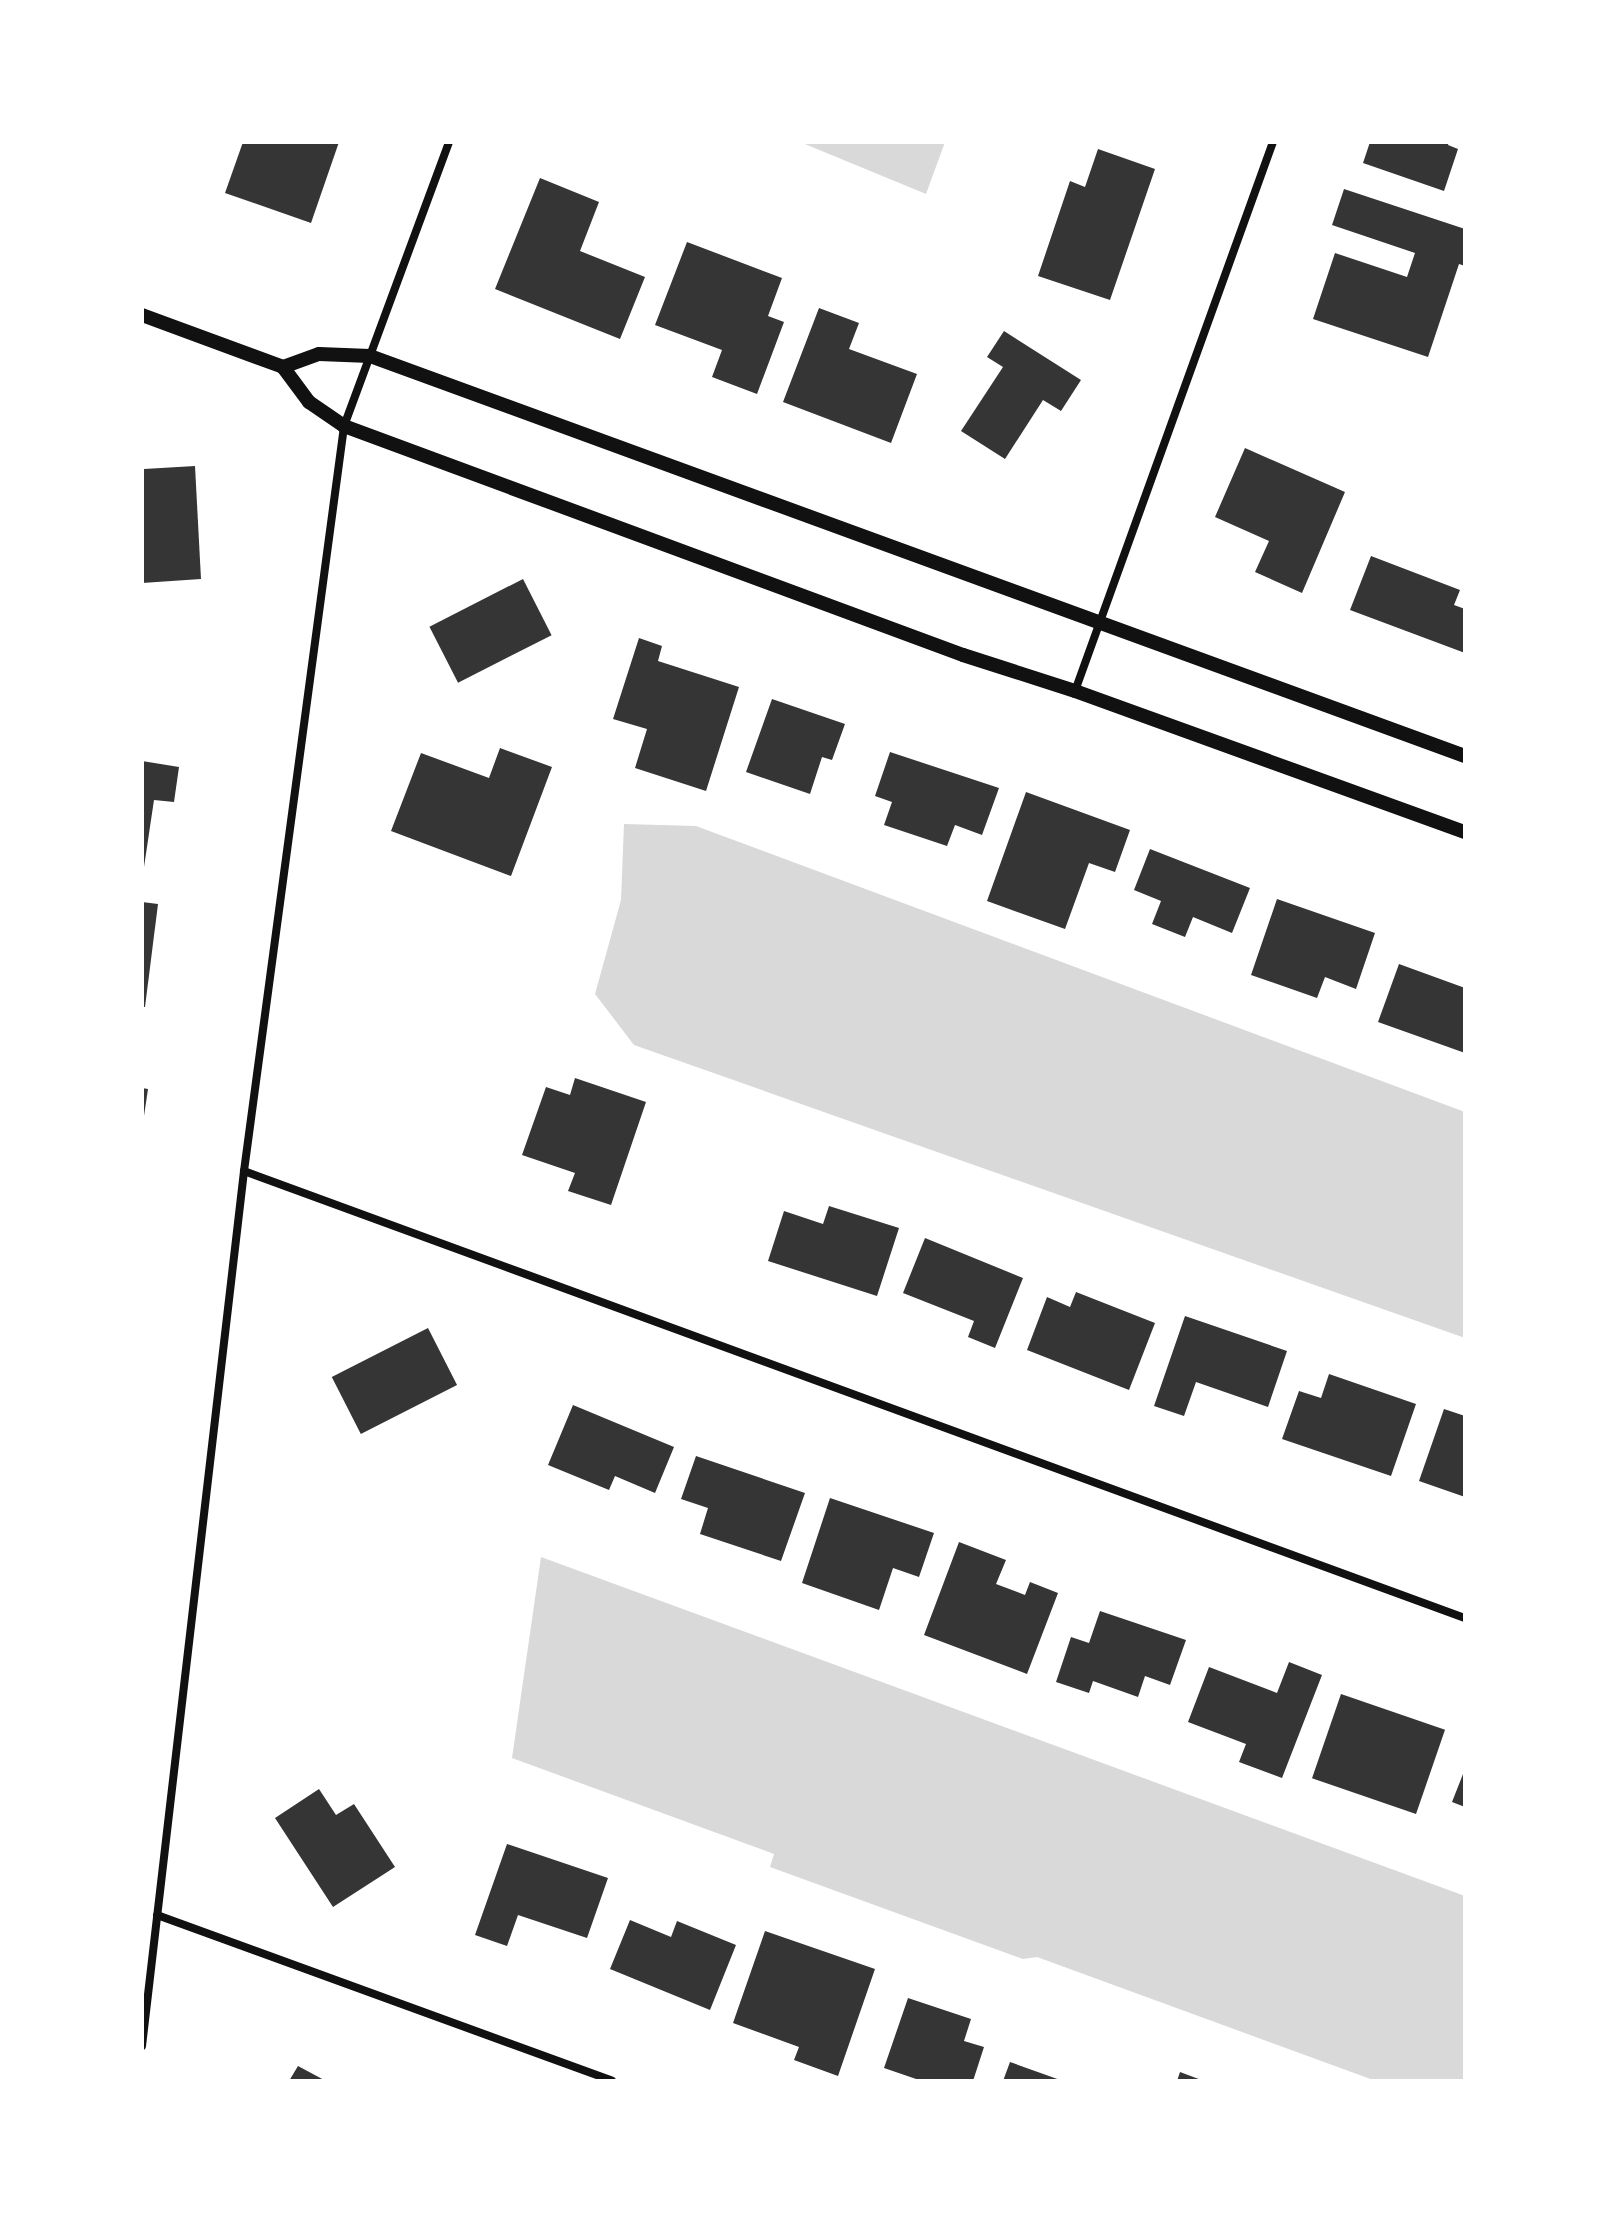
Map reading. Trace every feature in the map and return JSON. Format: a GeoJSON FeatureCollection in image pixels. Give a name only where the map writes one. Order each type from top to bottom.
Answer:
{"type":"FeatureCollection","features":[{"type":"Feature","properties":{"kind":"street"},"geometry":{"type":"LineString","coordinates":[[142,2046],[244,1171],[344,426],[449,142]]}},
{"type":"Feature","properties":{"kind":"street"},"geometry":{"type":"LineString","coordinates":[[1075,691],[1273,142]]}},
{"type":"Feature","properties":{"kind":"street"},"geometry":{"type":"LineString","coordinates":[[142,315],[283,367],[309,402],[344,426],[963,655],[1075,691],[1465,832]]}},
{"type":"Feature","properties":{"kind":"street"},"geometry":{"type":"LineString","coordinates":[[283,367],[319,354],[370,356],[1465,756]]}},
{"type":"Feature","properties":{"kind":"street"},"geometry":{"type":"LineString","coordinates":[[244,1171],[1465,1618]]}},
{"type":"Feature","properties":{"kind":"street"},"geometry":{"type":"LineString","coordinates":[[157,1915],[612,2081]]}},
{"type":"Feature","properties":{"kind":"shaded area"},"geometry":{"type":"Polygon","coordinates":[[[800,142],[945,142],[926,194],[800,142]]]}},
{"type":"Feature","properties":{"kind":"shaded area"},"geometry":{"type":"Polygon","coordinates":[[[624,824],[696,826],[1465,1112],[1465,1338],[634,1045],[595,994],[621,900],[624,824]]]}},
{"type":"Feature","properties":{"kind":"shaded area"},"geometry":{"type":"Polygon","coordinates":[[[541,1557],[1465,1896],[1465,2081],[1376,2081],[1037,1957],[1023,1959],[770,1867],[774,1854],[512,1758],[541,1557]]]}},
{"type":"Feature","properties":{"kind":"building"},"geometry":{"type":"Polygon","coordinates":[[[243,142],[339,142],[311,223],[225,193],[243,142]]]}},
{"type":"Feature","properties":{"kind":"building"},"geometry":{"type":"Polygon","coordinates":[[[1370,142],[1449,142],[1448,145],[1458,149],[1444,191],[1363,163],[1370,142]]]}},
{"type":"Feature","properties":{"kind":"building"},"geometry":{"type":"Polygon","coordinates":[[[1098,149],[1155,169],[1110,300],[1038,276],[1070,181],[1085,187],[1098,149]]]}},
{"type":"Feature","properties":{"kind":"building"},"geometry":{"type":"Polygon","coordinates":[[[540,178],[599,202],[580,251],[645,277],[620,339],[495,289],[540,178]]]}},
{"type":"Feature","properties":{"kind":"building"},"geometry":{"type":"Polygon","coordinates":[[[1344,189],[1465,229],[1465,266],[1459,264],[1428,357],[1313,319],[1335,253],[1407,277],[1415,253],[1332,225],[1344,189]]]}},
{"type":"Feature","properties":{"kind":"building"},"geometry":{"type":"Polygon","coordinates":[[[687,242],[782,278],[768,316],[784,322],[757,394],[712,377],[722,350],[655,325],[687,242]]]}},
{"type":"Feature","properties":{"kind":"building"},"geometry":{"type":"Polygon","coordinates":[[[819,308],[859,323],[849,349],[917,374],[891,443],[783,402],[819,308]]]}},
{"type":"Feature","properties":{"kind":"building"},"geometry":{"type":"Polygon","coordinates":[[[1004,331],[1081,380],[1061,411],[1043,400],[1005,459],[961,431],[1003,367],[987,357],[1004,331]]]}},
{"type":"Feature","properties":{"kind":"building"},"geometry":{"type":"Polygon","coordinates":[[[1245,448],[1345,492],[1302,593],[1255,572],[1269,541],[1215,517],[1245,448]]]}},
{"type":"Feature","properties":{"kind":"building"},"geometry":{"type":"Polygon","coordinates":[[[195,466],[201,579],[142,583],[144,469],[195,466]]]}},
{"type":"Feature","properties":{"kind":"building"},"geometry":{"type":"Polygon","coordinates":[[[1371,556],[1460,590],[1454,605],[1465,609],[1465,653],[1350,610],[1371,556]]]}},
{"type":"Feature","properties":{"kind":"building"},"geometry":{"type":"Polygon","coordinates":[[[523,579],[552,635],[458,683],[429,627],[523,579]]]}},
{"type":"Feature","properties":{"kind":"building"},"geometry":{"type":"Polygon","coordinates":[[[639,638],[662,646],[658,661],[739,687],[706,791],[635,768],[647,729],[613,719],[639,638]]]}},
{"type":"Feature","properties":{"kind":"building"},"geometry":{"type":"Polygon","coordinates":[[[772,699],[845,724],[832,760],[822,757],[810,794],[746,772],[772,699]]]}},
{"type":"Feature","properties":{"kind":"building"},"geometry":{"type":"Polygon","coordinates":[[[500,748],[552,767],[511,876],[391,831],[421,753],[489,778],[500,748]]]}},
{"type":"Feature","properties":{"kind":"building"},"geometry":{"type":"Polygon","coordinates":[[[890,752],[999,788],[982,835],[955,825],[947,846],[884,825],[892,802],[875,796],[890,752]]]}},
{"type":"Feature","properties":{"kind":"building"},"geometry":{"type":"Polygon","coordinates":[[[142,761],[179,767],[174,802],[154,800],[144,867],[142,761]]]}},
{"type":"Feature","properties":{"kind":"building"},"geometry":{"type":"Polygon","coordinates":[[[1026,792],[1130,830],[1115,872],[1089,863],[1065,929],[987,901],[1026,792]]]}},
{"type":"Feature","properties":{"kind":"building"},"geometry":{"type":"Polygon","coordinates":[[[1150,849],[1250,888],[1232,933],[1193,917],[1185,937],[1152,924],[1161,901],[1134,890],[1150,849]]]}},
{"type":"Feature","properties":{"kind":"building"},"geometry":{"type":"Polygon","coordinates":[[[1277,899],[1375,933],[1356,989],[1325,977],[1317,998],[1251,975],[1277,899]]]}},
{"type":"Feature","properties":{"kind":"building"},"geometry":{"type":"Polygon","coordinates":[[[142,902],[158,904],[145,1007],[142,1007],[142,902]]]}},
{"type":"Feature","properties":{"kind":"building"},"geometry":{"type":"Polygon","coordinates":[[[1399,964],[1465,988],[1465,1053],[1378,1022],[1399,964]]]}},
{"type":"Feature","properties":{"kind":"building"},"geometry":{"type":"Polygon","coordinates":[[[575,1078],[646,1102],[611,1205],[568,1191],[575,1173],[522,1155],[546,1087],[570,1095],[575,1078]]]}},
{"type":"Feature","properties":{"kind":"building"},"geometry":{"type":"Polygon","coordinates":[[[142,1088],[148,1089],[144,1116],[142,1116],[142,1088]]]}},
{"type":"Feature","properties":{"kind":"building"},"geometry":{"type":"Polygon","coordinates":[[[829,1206],[899,1228],[877,1296],[768,1261],[784,1211],[823,1224],[829,1206]]]}},
{"type":"Feature","properties":{"kind":"building"},"geometry":{"type":"Polygon","coordinates":[[[925,1238],[1023,1278],[995,1348],[968,1337],[974,1321],[903,1293],[925,1238]]]}},
{"type":"Feature","properties":{"kind":"building"},"geometry":{"type":"Polygon","coordinates":[[[1076,1292],[1155,1323],[1129,1390],[1027,1350],[1047,1297],[1070,1307],[1076,1292]]]}},
{"type":"Feature","properties":{"kind":"building"},"geometry":{"type":"Polygon","coordinates":[[[1185,1316],[1287,1351],[1268,1407],[1196,1382],[1184,1416],[1154,1406],[1185,1316]]]}},
{"type":"Feature","properties":{"kind":"building"},"geometry":{"type":"Polygon","coordinates":[[[428,1328],[457,1385],[361,1434],[332,1377],[428,1328]]]}},
{"type":"Feature","properties":{"kind":"building"},"geometry":{"type":"Polygon","coordinates":[[[1329,1374],[1416,1404],[1391,1476],[1282,1439],[1299,1391],[1321,1398],[1329,1374]]]}},
{"type":"Feature","properties":{"kind":"building"},"geometry":{"type":"Polygon","coordinates":[[[573,1405],[674,1447],[655,1493],[615,1476],[609,1490],[548,1465],[573,1405]]]}},
{"type":"Feature","properties":{"kind":"building"},"geometry":{"type":"Polygon","coordinates":[[[1444,1409],[1465,1416],[1465,1497],[1419,1481],[1444,1409]]]}},
{"type":"Feature","properties":{"kind":"building"},"geometry":{"type":"Polygon","coordinates":[[[696,1456],[805,1493],[781,1561],[700,1534],[708,1508],[681,1499],[696,1456]]]}},
{"type":"Feature","properties":{"kind":"building"},"geometry":{"type":"Polygon","coordinates":[[[830,1498],[934,1533],[919,1577],[893,1568],[879,1610],[802,1583],[830,1498]]]}},
{"type":"Feature","properties":{"kind":"building"},"geometry":{"type":"Polygon","coordinates":[[[959,1542],[1006,1560],[996,1584],[1025,1595],[1030,1582],[1058,1593],[1027,1674],[924,1635],[959,1542]]]}},
{"type":"Feature","properties":{"kind":"building"},"geometry":{"type":"Polygon","coordinates":[[[1100,1611],[1186,1640],[1170,1685],[1145,1676],[1138,1697],[1093,1681],[1089,1693],[1056,1682],[1071,1637],[1089,1643],[1100,1611]]]}},
{"type":"Feature","properties":{"kind":"building"},"geometry":{"type":"Polygon","coordinates":[[[1289,1662],[1322,1675],[1282,1778],[1239,1762],[1246,1744],[1188,1722],[1209,1667],[1277,1693],[1289,1662]]]}},
{"type":"Feature","properties":{"kind":"building"},"geometry":{"type":"Polygon","coordinates":[[[1341,1694],[1445,1730],[1416,1814],[1312,1778],[1341,1694]]]}},
{"type":"Feature","properties":{"kind":"building"},"geometry":{"type":"Polygon","coordinates":[[[1465,1769],[1465,1807],[1452,1802],[1465,1769]]]}},
{"type":"Feature","properties":{"kind":"building"},"geometry":{"type":"Polygon","coordinates":[[[319,1789],[336,1815],[354,1804],[395,1867],[333,1907],[275,1818],[319,1789]]]}},
{"type":"Feature","properties":{"kind":"building"},"geometry":{"type":"Polygon","coordinates":[[[507,1844],[608,1878],[587,1938],[518,1915],[507,1946],[475,1935],[507,1844]]]}},
{"type":"Feature","properties":{"kind":"building"},"geometry":{"type":"Polygon","coordinates":[[[630,1920],[671,1937],[677,1921],[736,1945],[710,2010],[610,1969],[630,1920]]]}},
{"type":"Feature","properties":{"kind":"building"},"geometry":{"type":"Polygon","coordinates":[[[765,1931],[875,1969],[838,2076],[794,2060],[799,2047],[733,2023],[765,1931]]]}},
{"type":"Feature","properties":{"kind":"building"},"geometry":{"type":"Polygon","coordinates":[[[908,1998],[971,2019],[964,2041],[984,2047],[973,2081],[922,2081],[884,2068],[908,1998]]]}},
{"type":"Feature","properties":{"kind":"building"},"geometry":{"type":"Polygon","coordinates":[[[1010,2062],[1063,2081],[1003,2081],[1010,2062]]]}},
{"type":"Feature","properties":{"kind":"building"},"geometry":{"type":"Polygon","coordinates":[[[298,2066],[326,2081],[289,2081],[298,2066]]]}},
{"type":"Feature","properties":{"kind":"building"},"geometry":{"type":"Polygon","coordinates":[[[1180,2072],[1204,2081],[1177,2081],[1180,2072]]]}}]}
